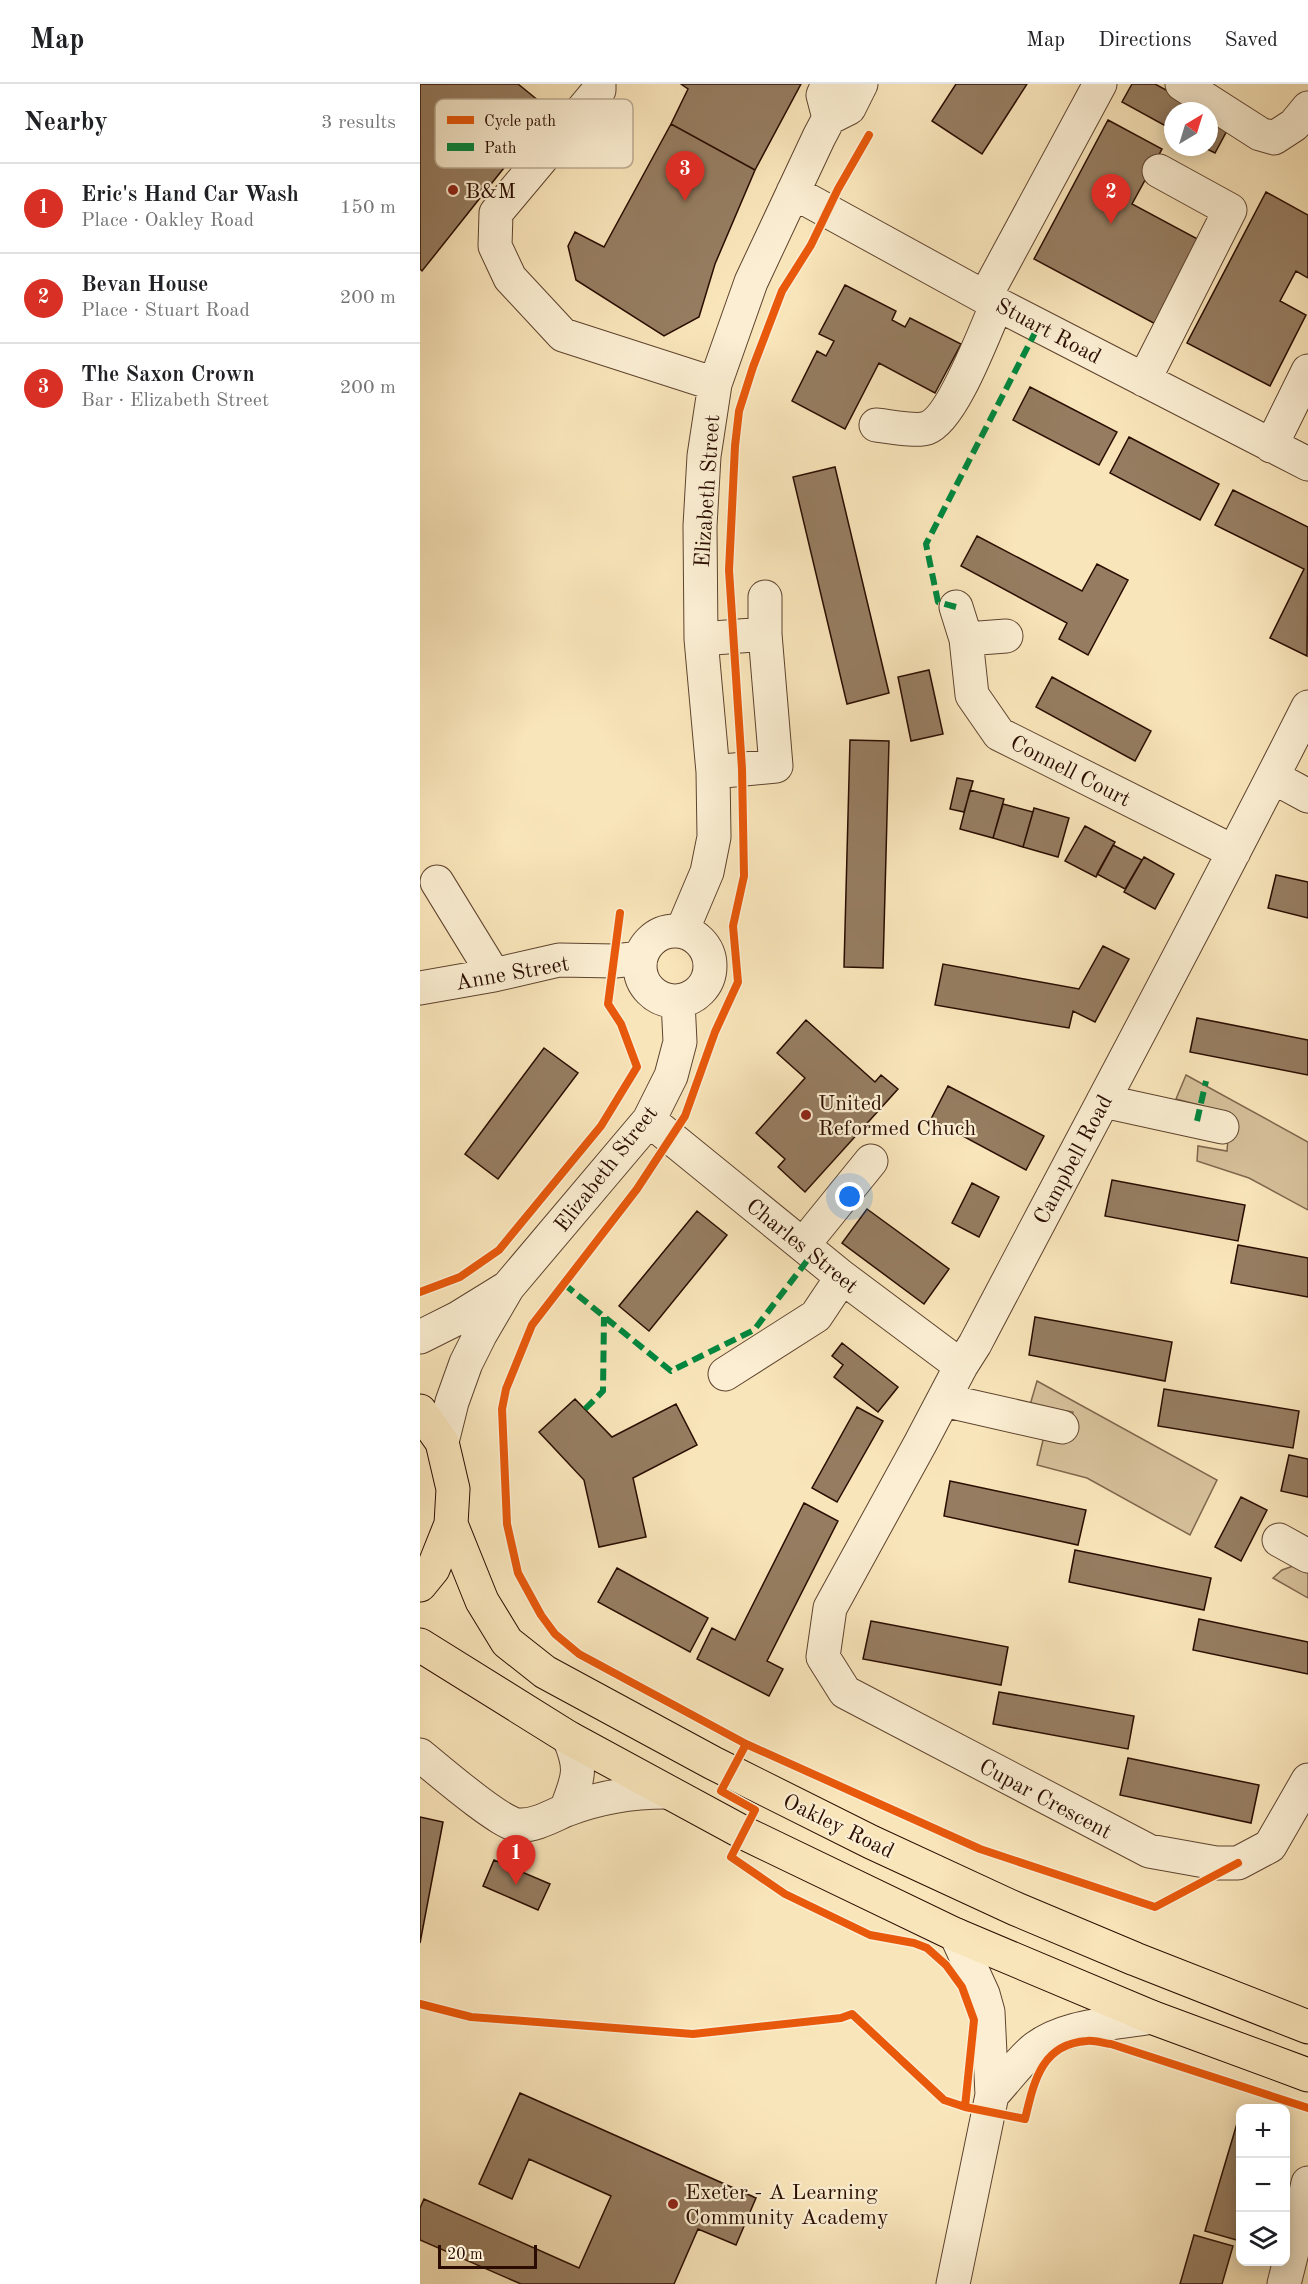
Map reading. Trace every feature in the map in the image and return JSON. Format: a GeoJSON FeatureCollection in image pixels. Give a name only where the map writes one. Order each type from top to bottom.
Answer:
{"type":"FeatureCollection","features":[{"type":"Feature","properties":{"kind":"highway"},"geometry":{"type":"LineString","coordinates":[[420,1411],[442,1442],[453,1489],[451,1524],[433,1569],[420,1585]]}},
{"type":"Feature","properties":{"kind":"highway","name":"Oakley Road"},"geometry":{"type":"LineString","coordinates":[[451,1524],[482,1601],[507,1642],[545,1672],[732,1772],[871,1842],[1016,1909],[1252,2007],[1308,2027]]}},
{"type":"Feature","properties":{"kind":"highway"},"geometry":{"type":"LineString","coordinates":[[420,1645],[569,1738],[744,1833],[956,1935],[1151,2017],[1308,2075]]}},
{"type":"Feature","properties":{"kind":"street"},"geometry":{"type":"LineString","coordinates":[[591,99],[599,90],[599,84]]}},
{"type":"Feature","properties":{"kind":"street"},"geometry":{"type":"LineString","coordinates":[[828,84],[823,95],[829,118]]}},
{"type":"Feature","properties":{"kind":"street","name":"Elizabeth Street"},"geometry":{"type":"LineString","coordinates":[[682,931],[707,873],[714,837],[713,772],[701,639],[700,526],[704,456],[715,384],[751,282],[829,118],[849,108],[861,84]]}},
{"type":"Feature","properties":{"kind":"street"},"geometry":{"type":"LineString","coordinates":[[876,425],[925,429],[936,423],[958,392],[991,300],[1100,84]]}},
{"type":"Feature","properties":{"kind":"street"},"geometry":{"type":"LineString","coordinates":[[1182,84],[1260,134],[1274,138],[1294,125],[1308,108]]}},
{"type":"Feature","properties":{"kind":"street"},"geometry":{"type":"LineString","coordinates":[[534,168],[496,213],[495,246],[510,278],[563,335],[715,384]]}},
{"type":"Feature","properties":{"kind":"street"},"geometry":{"type":"LineString","coordinates":[[1144,380],[1230,210],[1159,171]]}},
{"type":"Feature","properties":{"kind":"street","name":"Stuart Road"},"geometry":{"type":"LineString","coordinates":[[793,192],[991,300],[1308,464]]}},
{"type":"Feature","properties":{"kind":"street"},"geometry":{"type":"LineString","coordinates":[[1271,446],[1308,371]]}},
{"type":"Feature","properties":{"kind":"street"},"geometry":{"type":"LineString","coordinates":[[713,772],[776,766],[765,634],[765,597]]}},
{"type":"Feature","properties":{"kind":"street","name":"Connell Court"},"geometry":{"type":"LineString","coordinates":[[956,606],[966,639],[972,695],[999,734],[1234,852]]}},
{"type":"Feature","properties":{"kind":"street"},"geometry":{"type":"LineString","coordinates":[[701,639],[765,634]]}},
{"type":"Feature","properties":{"kind":"street"},"geometry":{"type":"LineString","coordinates":[[966,639],[1006,636]]}},
{"type":"Feature","properties":{"kind":"street","name":"Campbell Road"},"geometry":{"type":"LineString","coordinates":[[830,1608],[975,1344],[1136,1042],[1308,707]]}},
{"type":"Feature","properties":{"kind":"street"},"geometry":{"type":"LineString","coordinates":[[1273,777],[1308,796]]}},
{"type":"Feature","properties":{"kind":"street"},"geometry":{"type":"LineString","coordinates":[[437,882],[494,975]]}},
{"type":"Feature","properties":{"kind":"street"},"geometry":{"type":"LineString","coordinates":[[669,931],[682,931],[695,937],[705,947],[711,961],[710,976],[703,989],[692,998],[678,1001],[665,1000],[653,994],[645,984],[640,971],[641,958],[647,946],[656,936],[669,931]]}},
{"type":"Feature","properties":{"kind":"street","name":"Anne Street"},"geometry":{"type":"LineString","coordinates":[[420,988],[494,975],[559,960],[615,961],[641,958]]}},
{"type":"Feature","properties":{"kind":"street","name":"Elizabeth Street"},"geometry":{"type":"LineString","coordinates":[[442,1442],[452,1402],[466,1363],[508,1287],[649,1120],[671,1076],[680,1042],[678,1001]]}},
{"type":"Feature","properties":{"kind":"street"},"geometry":{"type":"LineString","coordinates":[[1103,1101],[1222,1127]]}},
{"type":"Feature","properties":{"kind":"street","name":"Charles Street"},"geometry":{"type":"LineString","coordinates":[[649,1120],[842,1277],[961,1366]]}},
{"type":"Feature","properties":{"kind":"street"},"geometry":{"type":"LineString","coordinates":[[802,1245],[871,1161]]}},
{"type":"Feature","properties":{"kind":"street"},"geometry":{"type":"LineString","coordinates":[[725,1374],[816,1316],[842,1277]]}},
{"type":"Feature","properties":{"kind":"street","name":"Elizabeth Street"},"geometry":{"type":"LineString","coordinates":[[420,1336],[458,1318],[508,1287]]}},
{"type":"Feature","properties":{"kind":"street"},"geometry":{"type":"LineString","coordinates":[[943,1400],[1062,1427]]}},
{"type":"Feature","properties":{"kind":"street"},"geometry":{"type":"LineString","coordinates":[[1279,1540],[1308,1556]]}},
{"type":"Feature","properties":{"kind":"street","name":"Cupar Crescent"},"geometry":{"type":"LineString","coordinates":[[830,1608],[823,1657],[845,1692],[1149,1851],[1216,1863],[1238,1863],[1270,1846],[1308,1780]]}},
{"type":"Feature","properties":{"kind":"street"},"geometry":{"type":"LineString","coordinates":[[566,1810],[577,1780],[578,1766],[578,1759],[569,1738]]}},
{"type":"Feature","properties":{"kind":"street"},"geometry":{"type":"LineString","coordinates":[[420,1755],[492,1812],[516,1826],[548,1820],[566,1810],[636,1792],[666,1792]]}},
{"type":"Feature","properties":{"kind":"street"},"geometry":{"type":"LineString","coordinates":[[953,2284],[992,2095],[988,2012],[984,1994],[956,1935]]}},
{"type":"Feature","properties":{"kind":"street"},"geometry":{"type":"LineString","coordinates":[[992,2095],[1033,2050],[1055,2036],[1069,2031],[1151,2017]]}},
{"type":"Feature","properties":{"kind":"street"},"geometry":{"type":"LineString","coordinates":[[1284,2284],[1303,2230],[1308,2182]]}},
{"type":"Feature","properties":{"kind":"shaded area"},"geometry":{"type":"Polygon","coordinates":[[[1186,1075],[1308,1142],[1308,1210],[1249,1178],[1197,1161],[1198,1146],[1227,1151],[1230,1113],[1176,1099],[1186,1075]]]}},
{"type":"Feature","properties":{"kind":"shaded area"},"geometry":{"type":"Polygon","coordinates":[[[1037,1381],[1217,1480],[1190,1535],[1087,1478],[1037,1465],[1044,1436],[1066,1442],[1073,1412],[1030,1405],[1037,1381]]]}},
{"type":"Feature","properties":{"kind":"shaded area"},"geometry":{"type":"Polygon","coordinates":[[[1293,1566],[1308,1571],[1308,1598],[1273,1578],[1282,1570],[1293,1566]]]}},
{"type":"Feature","properties":{"kind":"building"},"geometry":{"type":"Polygon","coordinates":[[[420,84],[518,84],[536,99],[435,99],[435,168],[504,168],[422,271],[420,269],[420,84]]]}},
{"type":"Feature","properties":{"kind":"building"},"geometry":{"type":"Polygon","coordinates":[[[681,84],[801,84],[755,170],[671,124],[688,89],[681,84]]]}},
{"type":"Feature","properties":{"kind":"building"},"geometry":{"type":"Polygon","coordinates":[[[956,84],[1027,84],[982,154],[932,121],[956,84]]]}},
{"type":"Feature","properties":{"kind":"building"},"geometry":{"type":"Polygon","coordinates":[[[1132,84],[1155,84],[1188,102],[1164,102],[1164,125],[1122,102],[1132,84]]]}},
{"type":"Feature","properties":{"kind":"building"},"geometry":{"type":"Polygon","coordinates":[[[1218,118],[1230,125],[1218,147],[1218,118]]]}},
{"type":"Feature","properties":{"kind":"building"},"geometry":{"type":"Polygon","coordinates":[[[1108,120],[1162,149],[1132,204],[1205,243],[1161,327],[1034,259],[1108,120]]]}},
{"type":"Feature","properties":{"kind":"building"},"geometry":{"type":"Polygon","coordinates":[[[671,124],[755,170],[715,264],[699,317],[664,336],[576,280],[568,246],[575,232],[604,247],[671,124]]]}},
{"type":"Feature","properties":{"kind":"building"},"geometry":{"type":"Polygon","coordinates":[[[1266,192],[1308,215],[1308,278],[1296,271],[1280,301],[1306,315],[1270,386],[1187,343],[1266,192]]]}},
{"type":"Feature","properties":{"kind":"building"},"geometry":{"type":"Polygon","coordinates":[[[845,285],[896,311],[892,320],[905,327],[910,318],[961,344],[935,393],[879,363],[845,429],[792,401],[817,351],[826,356],[834,341],[819,334],[845,285]]]}},
{"type":"Feature","properties":{"kind":"building"},"geometry":{"type":"Polygon","coordinates":[[[1030,387],[1117,432],[1099,465],[1013,420],[1030,387]]]}},
{"type":"Feature","properties":{"kind":"building"},"geometry":{"type":"Polygon","coordinates":[[[1129,437],[1219,484],[1200,520],[1110,473],[1129,437]]]}},
{"type":"Feature","properties":{"kind":"building"},"geometry":{"type":"Polygon","coordinates":[[[835,467],[889,693],[847,704],[793,477],[835,467]]]}},
{"type":"Feature","properties":{"kind":"building"},"geometry":{"type":"Polygon","coordinates":[[[1233,490],[1308,527],[1307,656],[1270,638],[1304,569],[1215,525],[1233,490]]]}},
{"type":"Feature","properties":{"kind":"building"},"geometry":{"type":"Polygon","coordinates":[[[977,536],[1082,591],[1097,564],[1128,580],[1088,655],[1059,639],[1067,623],[961,566],[977,536]]]}},
{"type":"Feature","properties":{"kind":"building"},"geometry":{"type":"Polygon","coordinates":[[[929,670],[943,734],[911,741],[898,677],[929,670]]]}},
{"type":"Feature","properties":{"kind":"building"},"geometry":{"type":"Polygon","coordinates":[[[1052,677],[1151,731],[1135,761],[1036,707],[1052,677]]]}},
{"type":"Feature","properties":{"kind":"building"},"geometry":{"type":"Polygon","coordinates":[[[850,740],[889,741],[883,968],[844,967],[850,740]]]}},
{"type":"Feature","properties":{"kind":"building"},"geometry":{"type":"Polygon","coordinates":[[[957,778],[973,781],[964,812],[950,809],[957,778]]]}},
{"type":"Feature","properties":{"kind":"building"},"geometry":{"type":"Polygon","coordinates":[[[970,790],[1004,799],[993,838],[960,829],[970,790]]]}},
{"type":"Feature","properties":{"kind":"building"},"geometry":{"type":"Polygon","coordinates":[[[1003,804],[1033,812],[1023,847],[993,838],[1003,804]]]}},
{"type":"Feature","properties":{"kind":"building"},"geometry":{"type":"Polygon","coordinates":[[[1034,808],[1069,818],[1058,857],[1023,847],[1034,808]]]}},
{"type":"Feature","properties":{"kind":"building"},"geometry":{"type":"Polygon","coordinates":[[[1085,826],[1115,842],[1096,877],[1065,861],[1085,826]]]}},
{"type":"Feature","properties":{"kind":"building"},"geometry":{"type":"Polygon","coordinates":[[[1113,845],[1142,860],[1125,889],[1097,874],[1113,845]]]}},
{"type":"Feature","properties":{"kind":"building"},"geometry":{"type":"Polygon","coordinates":[[[1144,857],[1174,874],[1155,909],[1124,892],[1144,857]]]}},
{"type":"Feature","properties":{"kind":"building"},"geometry":{"type":"Polygon","coordinates":[[[1276,875],[1308,882],[1308,918],[1268,908],[1276,875]]]}},
{"type":"Feature","properties":{"kind":"building"},"geometry":{"type":"Polygon","coordinates":[[[1103,946],[1129,959],[1095,1022],[1073,1011],[1069,1028],[935,1005],[943,964],[1079,989],[1103,946]]]}},
{"type":"Feature","properties":{"kind":"building"},"geometry":{"type":"Polygon","coordinates":[[[1197,1018],[1308,1040],[1308,1075],[1190,1052],[1197,1018]]]}},
{"type":"Feature","properties":{"kind":"building"},"geometry":{"type":"Polygon","coordinates":[[[806,1020],[875,1082],[881,1075],[898,1089],[805,1192],[778,1167],[785,1159],[756,1133],[805,1078],[777,1053],[806,1020]]]}},
{"type":"Feature","properties":{"kind":"building"},"geometry":{"type":"Polygon","coordinates":[[[544,1048],[578,1073],[498,1179],[465,1154],[544,1048]]]}},
{"type":"Feature","properties":{"kind":"building"},"geometry":{"type":"Polygon","coordinates":[[[948,1086],[1044,1136],[1026,1170],[931,1119],[948,1086]]]}},
{"type":"Feature","properties":{"kind":"building"},"geometry":{"type":"Polygon","coordinates":[[[1112,1180],[1245,1205],[1238,1241],[1105,1216],[1112,1180]]]}},
{"type":"Feature","properties":{"kind":"building"},"geometry":{"type":"Polygon","coordinates":[[[972,1183],[999,1197],[979,1237],[952,1223],[972,1183]]]}},
{"type":"Feature","properties":{"kind":"building"},"geometry":{"type":"Polygon","coordinates":[[[867,1209],[949,1269],[924,1304],[842,1243],[867,1209]]]}},
{"type":"Feature","properties":{"kind":"building"},"geometry":{"type":"Polygon","coordinates":[[[697,1211],[727,1235],[649,1331],[619,1306],[697,1211]]]}},
{"type":"Feature","properties":{"kind":"building"},"geometry":{"type":"Polygon","coordinates":[[[1238,1245],[1308,1258],[1308,1297],[1231,1283],[1238,1245]]]}},
{"type":"Feature","properties":{"kind":"building"},"geometry":{"type":"Polygon","coordinates":[[[1035,1317],[1172,1342],[1165,1381],[1029,1355],[1035,1317]]]}},
{"type":"Feature","properties":{"kind":"building"},"geometry":{"type":"Polygon","coordinates":[[[842,1343],[898,1387],[878,1412],[834,1377],[843,1365],[832,1356],[842,1343]]]}},
{"type":"Feature","properties":{"kind":"building"},"geometry":{"type":"Polygon","coordinates":[[[1164,1389],[1299,1411],[1293,1448],[1158,1426],[1164,1389]]]}},
{"type":"Feature","properties":{"kind":"building"},"geometry":{"type":"Polygon","coordinates":[[[575,1399],[612,1437],[676,1404],[697,1445],[633,1478],[646,1537],[599,1547],[584,1480],[539,1432],[575,1399]]]}},
{"type":"Feature","properties":{"kind":"building"},"geometry":{"type":"Polygon","coordinates":[[[857,1407],[883,1421],[837,1502],[812,1488],[857,1407]]]}},
{"type":"Feature","properties":{"kind":"building"},"geometry":{"type":"Polygon","coordinates":[[[1289,1455],[1308,1459],[1308,1497],[1281,1491],[1289,1455]]]}},
{"type":"Feature","properties":{"kind":"building"},"geometry":{"type":"Polygon","coordinates":[[[950,1481],[1086,1510],[1078,1545],[944,1516],[950,1481]]]}},
{"type":"Feature","properties":{"kind":"building"},"geometry":{"type":"Polygon","coordinates":[[[1241,1497],[1267,1510],[1241,1561],[1215,1547],[1241,1497]]]}},
{"type":"Feature","properties":{"kind":"building"},"geometry":{"type":"Polygon","coordinates":[[[804,1503],[838,1521],[767,1661],[783,1669],[769,1696],[697,1659],[712,1628],[735,1640],[804,1503]]]}},
{"type":"Feature","properties":{"kind":"building"},"geometry":{"type":"Polygon","coordinates":[[[1075,1550],[1211,1578],[1204,1610],[1069,1582],[1075,1550]]]}},
{"type":"Feature","properties":{"kind":"building"},"geometry":{"type":"Polygon","coordinates":[[[617,1568],[708,1618],[690,1652],[598,1602],[617,1568]]]}},
{"type":"Feature","properties":{"kind":"building"},"geometry":{"type":"Polygon","coordinates":[[[1199,1619],[1308,1642],[1308,1674],[1193,1650],[1199,1619]]]}},
{"type":"Feature","properties":{"kind":"building"},"geometry":{"type":"Polygon","coordinates":[[[871,1621],[1008,1647],[1001,1685],[863,1659],[871,1621]]]}},
{"type":"Feature","properties":{"kind":"building"},"geometry":{"type":"Polygon","coordinates":[[[999,1692],[1134,1716],[1128,1749],[993,1724],[999,1692]]]}},
{"type":"Feature","properties":{"kind":"building"},"geometry":{"type":"Polygon","coordinates":[[[1128,1758],[1259,1785],[1251,1823],[1120,1795],[1128,1758]]]}},
{"type":"Feature","properties":{"kind":"building"},"geometry":{"type":"Polygon","coordinates":[[[420,1817],[443,1822],[420,1943],[420,1817]]]}},
{"type":"Feature","properties":{"kind":"building"},"geometry":{"type":"Polygon","coordinates":[[[494,1860],[550,1884],[538,1910],[483,1886],[494,1860]]]}},
{"type":"Feature","properties":{"kind":"building"},"geometry":{"type":"Polygon","coordinates":[[[520,2093],[756,2198],[736,2245],[698,2229],[674,2284],[521,2284],[420,2240],[420,2208],[424,2199],[579,2268],[611,2196],[529,2159],[512,2199],[479,2184],[520,2093]]]}},
{"type":"Feature","properties":{"kind":"building"},"geometry":{"type":"Polygon","coordinates":[[[1236,2127],[1236,2240],[1205,2231],[1236,2127]]]}},
{"type":"Feature","properties":{"kind":"building"},"geometry":{"type":"Polygon","coordinates":[[[1194,2235],[1233,2246],[1222,2284],[1180,2284],[1194,2235]]]}},
{"type":"Feature","properties":{"kind":"marked path"},"geometry":{"type":"LineString","coordinates":[[956,607],[938,602],[926,544],[1039,325]]}},
{"type":"Feature","properties":{"kind":"marked path"},"geometry":{"type":"LineString","coordinates":[[1197,1121],[1206,1081]]}},
{"type":"Feature","properties":{"kind":"marked path"},"geometry":{"type":"LineString","coordinates":[[564,1284],[671,1371],[754,1330],[813,1253]]}},
{"type":"Feature","properties":{"kind":"marked path"},"geometry":{"type":"LineString","coordinates":[[585,1409],[603,1391],[604,1317]]}},
{"type":"Feature","properties":{"kind":"cycle path"},"geometry":{"type":"LineString","coordinates":[[869,135],[838,189],[811,245],[782,291],[739,411],[729,570],[742,769],[744,876],[733,926],[738,982],[715,1032],[685,1116],[637,1189],[532,1325],[506,1389],[502,1409],[507,1524],[518,1573],[541,1615],[555,1634],[579,1654],[746,1744],[980,1849],[1155,1907],[1238,1863]]}},
{"type":"Feature","properties":{"kind":"cycle path"},"geometry":{"type":"LineString","coordinates":[[420,1292],[460,1277],[499,1250],[601,1126],[637,1067],[621,1024],[608,1004],[620,913]]}},
{"type":"Feature","properties":{"kind":"cycle path"},"geometry":{"type":"LineString","coordinates":[[746,1744],[721,1791],[755,1810],[731,1857],[785,1894],[870,1935],[914,1943],[927,1948],[946,1965],[962,1987],[974,2020],[965,2107]]}},
{"type":"Feature","properties":{"kind":"cycle path"},"geometry":{"type":"LineString","coordinates":[[420,2004],[471,2017],[693,2034],[841,2018],[852,2014],[944,2100],[965,2107],[1025,2119],[1036,2079],[1050,2057],[1059,2049],[1071,2044],[1090,2041],[1111,2044],[1308,2108]]}},
{"type":"Feature","properties":{"kind":"place","name":"B&M"},"geometry":{"type":"Point","coordinates":[453,190]}},
{"type":"Feature","properties":{"kind":"place","name":"The Saxon Crown"},"geometry":{"type":"Point","coordinates":[685,201]}},
{"type":"Feature","properties":{"kind":"place","name":"Bevan House"},"geometry":{"type":"Point","coordinates":[1111,224]}},
{"type":"Feature","properties":{"kind":"place","name":"United Reformed Chuch"},"geometry":{"type":"Point","coordinates":[806,1115]}},
{"type":"Feature","properties":{"kind":"place","name":"Eric's Hand Car Wash"},"geometry":{"type":"Point","coordinates":[516,1885]}},
{"type":"Feature","properties":{"kind":"place","name":"Exeter - A Learning Community Academy"},"geometry":{"type":"Point","coordinates":[673,2204]}}]}
